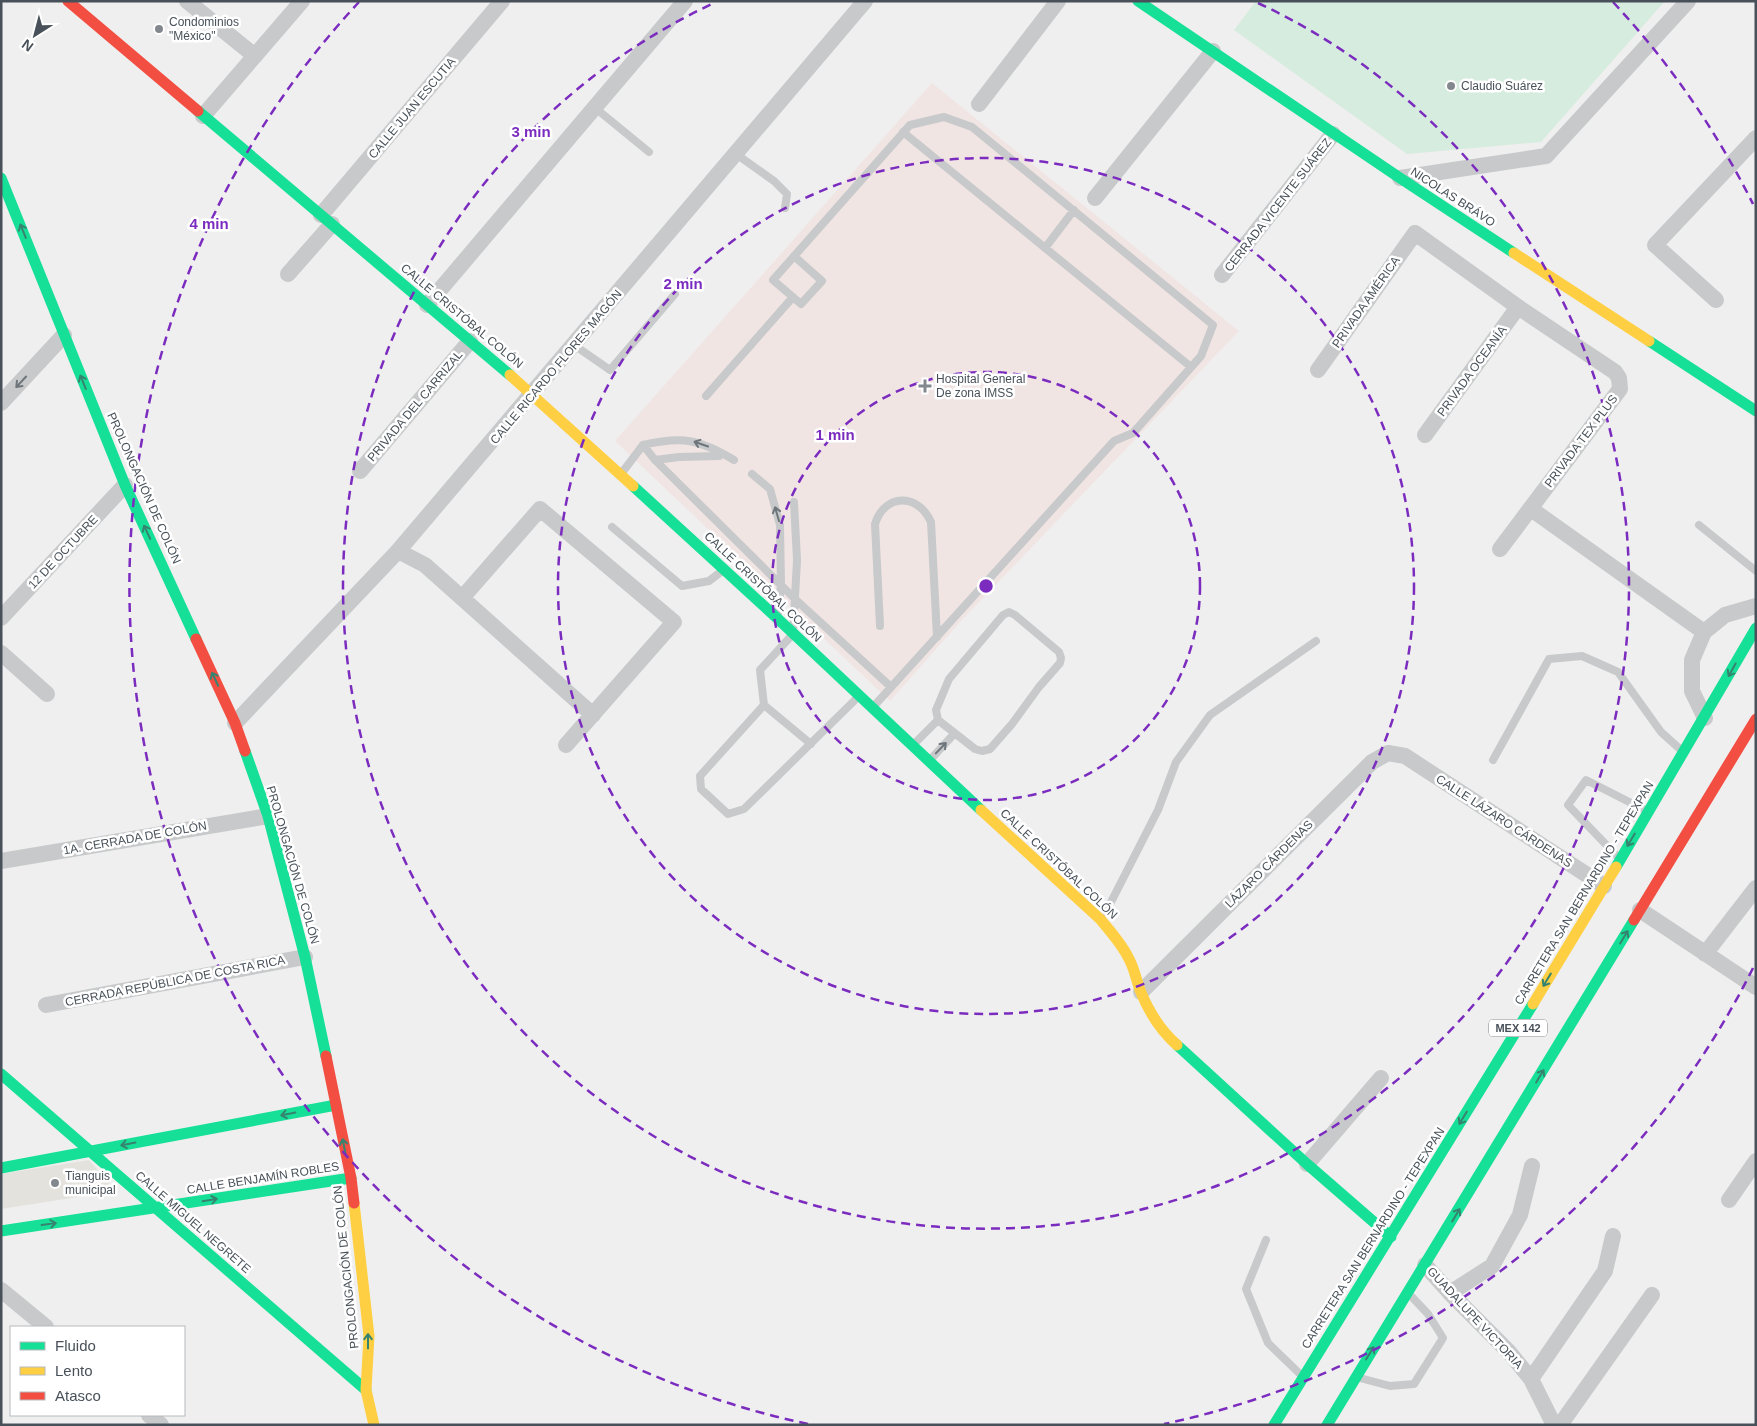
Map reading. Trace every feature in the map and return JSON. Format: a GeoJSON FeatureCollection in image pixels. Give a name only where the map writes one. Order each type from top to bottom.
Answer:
{"type":"FeatureCollection","features":[{"type":"Feature","properties":{"kind":"main road","name":"CALLE CRISTÓBAL COLÓN"},"geometry":{"type":"LineString","coordinates":[[68,1],[533,394],[778,618],[928,761],[1100,919],[1116,938],[1129,958],[1141,992],[1153,1016],[1169,1038],[1307,1164],[1391,1237]]}},
{"type":"Feature","properties":{"kind":"main road","name":"NICOLAS BRÁVO"},"geometry":{"type":"LineString","coordinates":[[1138,1],[1333,134],[1756,411]]}},
{"type":"Feature","properties":{"kind":"main road","name":"PROLONGACIÓN DE COLÓN"},"geometry":{"type":"LineString","coordinates":[[1,179],[125,486],[235,723],[268,816],[305,957],[351,1178],[369,1336],[366,1390],[374,1425]]}},
{"type":"Feature","properties":{"kind":"main road","name":"CARRETERA SAN BERNARDINO - TEPEXPAN"},"geometry":{"type":"LineString","coordinates":[[1274,1425],[1391,1237],[1604,886],[1705,718],[1756,628]]}},
{"type":"Feature","properties":{"kind":"main road","name":"MEX 142"},"geometry":{"type":"LineString","coordinates":[[1327,1425],[1756,719]]}},
{"type":"Feature","properties":{"kind":"main road","name":"CALLE MIGUEL NEGRETE"},"geometry":{"type":"LineString","coordinates":[[1,1074],[366,1390]]}},
{"type":"Feature","properties":{"kind":"main road"},"geometry":{"type":"LineString","coordinates":[[1,1168],[336,1105]]}},
{"type":"Feature","properties":{"kind":"main road","name":"CALLE BENJAMÍN ROBLES"},"geometry":{"type":"LineString","coordinates":[[1,1231],[351,1178]]}},
{"type":"Feature","properties":{"kind":"street"},"geometry":{"type":"LineString","coordinates":[[187,1],[255,56]]}},
{"type":"Feature","properties":{"kind":"street"},"geometry":{"type":"LineString","coordinates":[[203,116],[302,1]]}},
{"type":"Feature","properties":{"kind":"street","name":"CALLE JUAN ESCUTIA"},"geometry":{"type":"LineString","coordinates":[[288,274],[327,219],[502,1]]}},
{"type":"Feature","properties":{"kind":"street"},"geometry":{"type":"LineString","coordinates":[[427,305],[685,1]]}},
{"type":"Feature","properties":{"kind":"street","name":"CALLE RICARDO FLORES MAGÓN"},"geometry":{"type":"LineString","coordinates":[[235,723],[398,551],[866,1]]}},
{"type":"Feature","properties":{"kind":"street"},"geometry":{"type":"LineString","coordinates":[[979,104],[1058,1]]}},
{"type":"Feature","properties":{"kind":"street"},"geometry":{"type":"LineString","coordinates":[[1400,178],[1546,156],[1688,1]]}},
{"type":"Feature","properties":{"kind":"street"},"geometry":{"type":"LineString","coordinates":[[1095,198],[1212,51]]}},
{"type":"Feature","properties":{"kind":"street","name":"CERRADA VICENTE SUÁREZ"},"geometry":{"type":"LineString","coordinates":[[1222,276],[1333,134]]}},
{"type":"Feature","properties":{"kind":"street"},"geometry":{"type":"LineString","coordinates":[[1716,300],[1655,245],[1756,138]]}},
{"type":"Feature","properties":{"kind":"street","name":"PRIVADA TEX PLUS"},"geometry":{"type":"LineString","coordinates":[[1414,233],[1518,307],[1615,372],[1619,378],[1620,389],[1531,509]]}},
{"type":"Feature","properties":{"kind":"street","name":"PRIVADA AMÉRICA"},"geometry":{"type":"LineString","coordinates":[[1318,370],[1414,233]]}},
{"type":"Feature","properties":{"kind":"street","name":"PRIVADA OCEANÍA"},"geometry":{"type":"LineString","coordinates":[[1425,435],[1518,307]]}},
{"type":"Feature","properties":{"kind":"street"},"geometry":{"type":"LineString","coordinates":[[1,403],[64,335]]}},
{"type":"Feature","properties":{"kind":"street","name":"PRIVADA DEL CARRIZAL"},"geometry":{"type":"LineString","coordinates":[[360,471],[470,341]]}},
{"type":"Feature","properties":{"kind":"street","name":"12 DE OCTUBRE"},"geometry":{"type":"LineString","coordinates":[[1,618],[125,486]]}},
{"type":"Feature","properties":{"kind":"street"},"geometry":{"type":"LineString","coordinates":[[462,598],[540,509],[674,622],[566,745]]}},
{"type":"Feature","properties":{"kind":"street"},"geometry":{"type":"LineString","coordinates":[[1500,549],[1531,509],[1704,632]]}},
{"type":"Feature","properties":{"kind":"street"},"geometry":{"type":"LineString","coordinates":[[398,551],[425,565],[593,715]]}},
{"type":"Feature","properties":{"kind":"street"},"geometry":{"type":"LineString","coordinates":[[1705,718],[1692,691],[1692,660],[1704,632],[1725,615],[1756,606]]}},
{"type":"Feature","properties":{"kind":"street"},"geometry":{"type":"LineString","coordinates":[[1,653],[47,694]]}},
{"type":"Feature","properties":{"kind":"street","name":"LÁZARO CÁRDENAS"},"geometry":{"type":"LineString","coordinates":[[1141,992],[1372,762],[1388,753],[1405,756]]}},
{"type":"Feature","properties":{"kind":"street","name":"CALLE LÁZARO CÁRDENAS"},"geometry":{"type":"LineString","coordinates":[[1405,756],[1604,886]]}},
{"type":"Feature","properties":{"kind":"street","name":"1A. CERRADA DE COLÓN"},"geometry":{"type":"LineString","coordinates":[[1,860],[268,816]]}},
{"type":"Feature","properties":{"kind":"street"},"geometry":{"type":"LineString","coordinates":[[1705,954],[1756,888]]}},
{"type":"Feature","properties":{"kind":"street"},"geometry":{"type":"LineString","coordinates":[[1640,910],[1756,987]]}},
{"type":"Feature","properties":{"kind":"street","name":"CERRADA REPÚBLICA DE COSTA RICA"},"geometry":{"type":"LineString","coordinates":[[46,1005],[305,957]]}},
{"type":"Feature","properties":{"kind":"street"},"geometry":{"type":"LineString","coordinates":[[1307,1164],[1381,1078]]}},
{"type":"Feature","properties":{"kind":"street"},"geometry":{"type":"LineString","coordinates":[[1730,1200],[1756,1160]]}},
{"type":"Feature","properties":{"kind":"street"},"geometry":{"type":"LineString","coordinates":[[1450,1293],[1492,1266],[1520,1215],[1532,1166]]}},
{"type":"Feature","properties":{"kind":"street"},"geometry":{"type":"LineString","coordinates":[[1531,1379],[1606,1271],[1613,1236]]}},
{"type":"Feature","properties":{"kind":"street","name":"GUADALUPE VICTORIA"},"geometry":{"type":"LineString","coordinates":[[1425,1265],[1509,1352],[1531,1379],[1554,1425]]}},
{"type":"Feature","properties":{"kind":"street"},"geometry":{"type":"LineString","coordinates":[[1,1290],[45,1326]]}},
{"type":"Feature","properties":{"kind":"street"},"geometry":{"type":"LineString","coordinates":[[1560,1425],[1652,1295]]}},
{"type":"Feature","properties":{"kind":"street"},"geometry":{"type":"LineString","coordinates":[[150,1416],[161,1425]]}},
{"type":"Feature","properties":{"kind":"lane"},"geometry":{"type":"LineString","coordinates":[[594,107],[649,152]]}},
{"type":"Feature","properties":{"kind":"lane"},"geometry":{"type":"LineString","coordinates":[[794,256],[822,280],[801,304],[773,280],[794,256],[910,125],[944,117],[972,127],[1213,324],[1201,356],[1133,433],[1114,441],[872,708]]}},
{"type":"Feature","properties":{"kind":"lane"},"geometry":{"type":"LineString","coordinates":[[904,132],[1191,367]]}},
{"type":"Feature","properties":{"kind":"lane"},"geometry":{"type":"LineString","coordinates":[[736,154],[774,181],[787,194],[785,208]]}},
{"type":"Feature","properties":{"kind":"lane"},"geometry":{"type":"LineString","coordinates":[[1045,248],[1074,210]]}},
{"type":"Feature","properties":{"kind":"lane"},"geometry":{"type":"LineString","coordinates":[[574,345],[610,370],[675,294]]}},
{"type":"Feature","properties":{"kind":"lane"},"geometry":{"type":"LineString","coordinates":[[706,396],[793,297]]}},
{"type":"Feature","properties":{"kind":"lane"},"geometry":{"type":"LineString","coordinates":[[621,474],[643,445],[666,440],[691,440],[716,449],[734,460]]}},
{"type":"Feature","properties":{"kind":"lane"},"geometry":{"type":"LineString","coordinates":[[643,445],[655,460],[796,600],[891,687]]}},
{"type":"Feature","properties":{"kind":"lane"},"geometry":{"type":"LineString","coordinates":[[655,460],[679,456],[719,456]]}},
{"type":"Feature","properties":{"kind":"lane"},"geometry":{"type":"LineString","coordinates":[[752,474],[770,489],[780,525],[781,585],[778,618]]}},
{"type":"Feature","properties":{"kind":"lane"},"geometry":{"type":"LineString","coordinates":[[880,626],[875,524],[882,510],[888,504],[896,501],[911,501],[923,509],[931,522],[937,637]]}},
{"type":"Feature","properties":{"kind":"lane"},"geometry":{"type":"LineString","coordinates":[[794,502],[798,560],[793,634],[760,670],[764,705],[811,744]]}},
{"type":"Feature","properties":{"kind":"lane"},"geometry":{"type":"LineString","coordinates":[[1699,525],[1756,571]]}},
{"type":"Feature","properties":{"kind":"lane"},"geometry":{"type":"LineString","coordinates":[[612,527],[682,586],[710,581],[724,569]]}},
{"type":"Feature","properties":{"kind":"lane"},"geometry":{"type":"LineString","coordinates":[[1009,612],[1015,615],[1058,652],[1061,658],[1060,664],[990,749],[982,751],[975,749],[938,720],[936,710],[949,679],[1002,615],[1009,612]]}},
{"type":"Feature","properties":{"kind":"lane"},"geometry":{"type":"LineString","coordinates":[[1100,919],[1109,906],[1158,810],[1176,762],[1210,715],[1316,640]]}},
{"type":"Feature","properties":{"kind":"lane"},"geometry":{"type":"LineString","coordinates":[[1493,760],[1549,659],[1582,656],[1618,672],[1661,732],[1684,753]]}},
{"type":"Feature","properties":{"kind":"lane"},"geometry":{"type":"LineString","coordinates":[[764,705],[700,776],[701,789],[728,814],[744,809],[860,695]]}},
{"type":"Feature","properties":{"kind":"lane"},"geometry":{"type":"LineString","coordinates":[[912,745],[938,720]]}},
{"type":"Feature","properties":{"kind":"lane"},"geometry":{"type":"LineString","coordinates":[[928,761],[954,734]]}},
{"type":"Feature","properties":{"kind":"lane"},"geometry":{"type":"LineString","coordinates":[[1620,859],[1568,805],[1586,780],[1648,812]]}},
{"type":"Feature","properties":{"kind":"lane"},"geometry":{"type":"LineString","coordinates":[[1266,1240],[1246,1289],[1268,1343],[1304,1377]]}},
{"type":"Feature","properties":{"kind":"lane"},"geometry":{"type":"LineString","coordinates":[[1356,1377],[1390,1386],[1414,1384],[1443,1338],[1428,1314],[1408,1293]]}},
{"type":"Feature","properties":{"kind":"shaded area","name":"Hospital General De zona IMSS"},"geometry":{"type":"Polygon","coordinates":[[[932,83],[1239,331],[961,621],[890,701],[615,441],[932,83]]]}},
{"type":"Feature","properties":{"kind":"shaded area","name":"Tianguis municipal"},"geometry":{"type":"Polygon","coordinates":[[[89,1160],[116,1191],[1,1209],[1,1174],[89,1160]]]}},
{"type":"Feature","properties":{"kind":"green space","name":"Claudio Suárez"},"geometry":{"type":"Polygon","coordinates":[[[1256,1],[1665,1],[1541,142],[1407,154],[1234,30],[1256,1]]]}},
{"type":"Feature","properties":{"kind":"traffic: fast"},"geometry":{"type":"LineString","coordinates":[[1138,1],[1514,253]]}},
{"type":"Feature","properties":{"kind":"traffic: fast"},"geometry":{"type":"LineString","coordinates":[[198,111],[510,375]]}},
{"type":"Feature","properties":{"kind":"traffic: fast"},"geometry":{"type":"LineString","coordinates":[[1,178],[125,485],[196,639]]}},
{"type":"Feature","properties":{"kind":"traffic: fast"},"geometry":{"type":"LineString","coordinates":[[1649,341],[1756,411]]}},
{"type":"Feature","properties":{"kind":"traffic: fast"},"geometry":{"type":"LineString","coordinates":[[633,486],[981,810]]}},
{"type":"Feature","properties":{"kind":"traffic: fast"},"geometry":{"type":"LineString","coordinates":[[1616,867],[1756,628]]}},
{"type":"Feature","properties":{"kind":"traffic: fast"},"geometry":{"type":"LineString","coordinates":[[245,751],[268,816],[305,957],[326,1056]]}},
{"type":"Feature","properties":{"kind":"traffic: fast"},"geometry":{"type":"LineString","coordinates":[[1327,1425],[1634,920]]}},
{"type":"Feature","properties":{"kind":"traffic: fast"},"geometry":{"type":"LineString","coordinates":[[1274,1425],[1533,1004]]}},
{"type":"Feature","properties":{"kind":"traffic: fast"},"geometry":{"type":"LineString","coordinates":[[1177,1045],[1307,1164],[1391,1237]]}},
{"type":"Feature","properties":{"kind":"traffic: fast"},"geometry":{"type":"LineString","coordinates":[[1,1074],[366,1390]]}},
{"type":"Feature","properties":{"kind":"traffic: fast"},"geometry":{"type":"LineString","coordinates":[[1,1168],[336,1105]]}},
{"type":"Feature","properties":{"kind":"traffic: fast"},"geometry":{"type":"LineString","coordinates":[[1,1231],[351,1178]]}},
{"type":"Feature","properties":{"kind":"traffic: slow"},"geometry":{"type":"LineString","coordinates":[[1514,253],[1649,341]]}},
{"type":"Feature","properties":{"kind":"traffic: slow"},"geometry":{"type":"LineString","coordinates":[[510,375],[633,486]]}},
{"type":"Feature","properties":{"kind":"traffic: slow"},"geometry":{"type":"LineString","coordinates":[[981,810],[1108,928],[1130,961],[1140,990],[1151,1012],[1160,1027],[1177,1045]]}},
{"type":"Feature","properties":{"kind":"traffic: slow"},"geometry":{"type":"LineString","coordinates":[[1533,1004],[1616,867]]}},
{"type":"Feature","properties":{"kind":"traffic: slow"},"geometry":{"type":"LineString","coordinates":[[354,1203],[369,1336],[366,1390],[374,1425]]}},
{"type":"Feature","properties":{"kind":"traffic: jam"},"geometry":{"type":"LineString","coordinates":[[68,1],[198,111]]}},
{"type":"Feature","properties":{"kind":"traffic: jam"},"geometry":{"type":"LineString","coordinates":[[196,639],[235,723],[245,751]]}},
{"type":"Feature","properties":{"kind":"traffic: jam"},"geometry":{"type":"LineString","coordinates":[[1634,920],[1756,719]]}},
{"type":"Feature","properties":{"kind":"traffic: jam"},"geometry":{"type":"LineString","coordinates":[[326,1056],[351,1178],[354,1203]]}},
{"type":"Feature","properties":{"kind":"place","name":"Condominios \"México\""},"geometry":{"type":"Point","coordinates":[159,29]}},
{"type":"Feature","properties":{"kind":"place","name":"Claudio Suárez"},"geometry":{"type":"Point","coordinates":[1451,86]}},
{"type":"Feature","properties":{"kind":"place","name":"Hospital General De zona IMSS"},"geometry":{"type":"Point","coordinates":[925,386]}},
{"type":"Feature","properties":{"kind":"place","name":"Tianguis municipal"},"geometry":{"type":"Point","coordinates":[55,1183]}}]}
